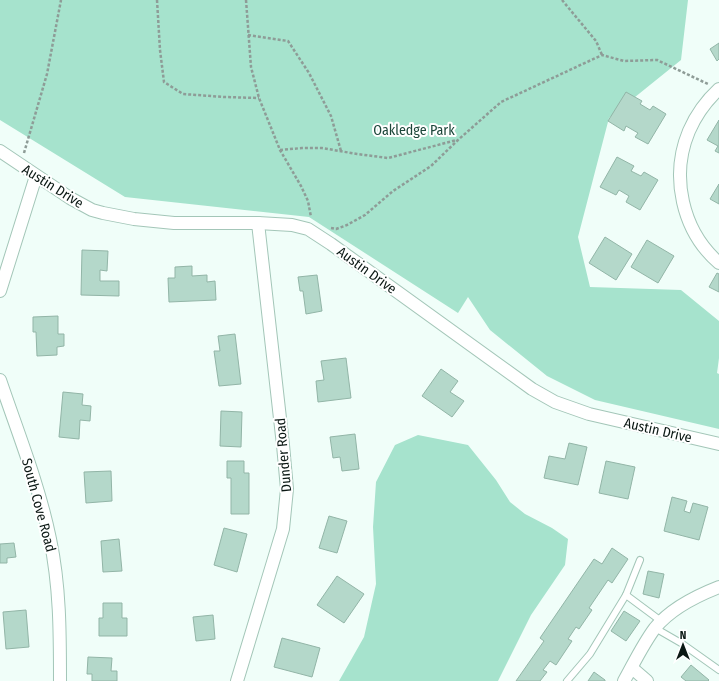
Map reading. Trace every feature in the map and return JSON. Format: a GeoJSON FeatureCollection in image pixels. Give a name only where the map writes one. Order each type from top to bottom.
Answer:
{"type":"FeatureCollection","features":[{"type":"Feature","properties":{"kind":"street"},"geometry":{"type":"LineString","coordinates":[[719,89],[702,108],[689,131],[682,155],[680,180],[684,206],[693,230],[707,251],[719,263]]}},
{"type":"Feature","properties":{"kind":"street","name":"Austin Drive"},"geometry":{"type":"LineString","coordinates":[[0,151],[70,198],[92,210],[134,219],[174,223],[258,222],[308,229],[532,389],[555,402],[590,414],[719,444]]}},
{"type":"Feature","properties":{"kind":"street"},"geometry":{"type":"LineString","coordinates":[[0,292],[36,176]]}},
{"type":"Feature","properties":{"kind":"street","name":"Dunder Road"},"geometry":{"type":"LineString","coordinates":[[237,681],[283,529],[287,489],[284,445],[258,222]]}},
{"type":"Feature","properties":{"kind":"street","name":"South Cove Road"},"geometry":{"type":"LineString","coordinates":[[0,380],[38,492],[51,539],[58,587],[60,681]]}},
{"type":"Feature","properties":{"kind":"street"},"geometry":{"type":"LineString","coordinates":[[624,681],[648,639],[658,625],[688,602],[719,587]]}},
{"type":"Feature","properties":{"kind":"street"},"geometry":{"type":"LineString","coordinates":[[632,668],[647,681]]}},
{"type":"Feature","properties":{"kind":"lane"},"geometry":{"type":"LineString","coordinates":[[567,681],[590,654],[626,595],[640,560]]}},
{"type":"Feature","properties":{"kind":"lane"},"geometry":{"type":"LineString","coordinates":[[626,595],[658,625],[719,670]]}},
{"type":"Feature","properties":{"kind":"path"},"geometry":{"type":"LineString","coordinates":[[20,165],[47,74],[61,0]]}},
{"type":"Feature","properties":{"kind":"path"},"geometry":{"type":"LineString","coordinates":[[156,0],[164,82],[183,94],[259,98]]}},
{"type":"Feature","properties":{"kind":"path"},"geometry":{"type":"LineString","coordinates":[[246,0],[251,67],[259,98],[280,150],[308,201],[311,219]]}},
{"type":"Feature","properties":{"kind":"path"},"geometry":{"type":"LineString","coordinates":[[562,0],[596,41],[602,55]]}},
{"type":"Feature","properties":{"kind":"path"},"geometry":{"type":"LineString","coordinates":[[248,35],[288,41],[309,73],[331,116],[341,151]]}},
{"type":"Feature","properties":{"kind":"path"},"geometry":{"type":"LineString","coordinates":[[330,228],[336,229],[365,215],[393,191],[431,166],[458,140],[502,102],[602,55],[624,61],[657,60],[719,89]]}},
{"type":"Feature","properties":{"kind":"path"},"geometry":{"type":"LineString","coordinates":[[280,150],[322,148],[388,158],[458,140]]}},
{"type":"Feature","properties":{"kind":"green space","name":"Oakledge Park"},"geometry":{"type":"Polygon","coordinates":[[[0,0],[688,0],[681,60],[609,118],[578,237],[590,287],[681,290],[719,321],[719,358],[717,373],[719,374],[719,429],[595,400],[547,376],[490,330],[468,297],[458,313],[309,217],[125,197],[0,120],[0,0]]]}},
{"type":"Feature","properties":{"kind":"green space"},"geometry":{"type":"Polygon","coordinates":[[[418,435],[468,445],[496,480],[510,502],[525,514],[552,528],[568,539],[565,565],[531,615],[498,681],[339,681],[364,637],[376,584],[373,527],[376,482],[395,445],[418,435]]]}},
{"type":"Feature","properties":{"kind":"building"},"geometry":{"type":"Polygon","coordinates":[[[719,43],[719,59],[717,61],[710,49],[719,43]]]}},
{"type":"Feature","properties":{"kind":"building"},"geometry":{"type":"Polygon","coordinates":[[[626,92],[642,101],[640,104],[650,110],[653,106],[666,114],[648,144],[635,137],[638,133],[626,126],[624,131],[608,121],[626,92]]]}},
{"type":"Feature","properties":{"kind":"building"},"geometry":{"type":"Polygon","coordinates":[[[719,120],[719,153],[715,151],[718,146],[707,140],[719,120]]]}},
{"type":"Feature","properties":{"kind":"building"},"geometry":{"type":"Polygon","coordinates":[[[617,157],[634,166],[631,171],[641,176],[644,172],[658,180],[640,210],[626,202],[629,196],[619,190],[616,195],[600,187],[617,157]]]}},
{"type":"Feature","properties":{"kind":"building"},"geometry":{"type":"Polygon","coordinates":[[[719,184],[719,204],[710,199],[719,184]]]}},
{"type":"Feature","properties":{"kind":"building"},"geometry":{"type":"Polygon","coordinates":[[[605,237],[632,254],[616,280],[589,263],[605,237]]]}},
{"type":"Feature","properties":{"kind":"building"},"geometry":{"type":"Polygon","coordinates":[[[647,240],[674,256],[658,283],[631,267],[647,240]]]}},
{"type":"Feature","properties":{"kind":"building"},"geometry":{"type":"Polygon","coordinates":[[[82,250],[108,251],[107,271],[100,270],[100,281],[119,281],[119,296],[81,295],[82,250]]]}},
{"type":"Feature","properties":{"kind":"building"},"geometry":{"type":"Polygon","coordinates":[[[192,266],[192,276],[207,275],[207,282],[215,281],[216,300],[169,302],[168,278],[175,278],[175,267],[192,266]]]}},
{"type":"Feature","properties":{"kind":"building"},"geometry":{"type":"Polygon","coordinates":[[[717,273],[719,274],[719,292],[709,287],[717,273]]]}},
{"type":"Feature","properties":{"kind":"building"},"geometry":{"type":"Polygon","coordinates":[[[317,275],[322,311],[306,314],[303,291],[300,291],[298,277],[317,275]]]}},
{"type":"Feature","properties":{"kind":"building"},"geometry":{"type":"Polygon","coordinates":[[[58,316],[58,334],[64,334],[64,346],[57,347],[57,355],[37,356],[36,332],[33,332],[33,317],[58,316]]]}},
{"type":"Feature","properties":{"kind":"building"},"geometry":{"type":"Polygon","coordinates":[[[235,334],[241,384],[219,386],[214,351],[220,351],[218,336],[235,334]]]}},
{"type":"Feature","properties":{"kind":"building"},"geometry":{"type":"Polygon","coordinates":[[[346,358],[351,398],[318,402],[316,381],[324,380],[321,361],[346,358]]]}},
{"type":"Feature","properties":{"kind":"building"},"geometry":{"type":"Polygon","coordinates":[[[441,369],[458,381],[450,392],[464,401],[452,417],[422,396],[441,369]]]}},
{"type":"Feature","properties":{"kind":"building"},"geometry":{"type":"Polygon","coordinates":[[[63,392],[83,394],[82,405],[91,406],[90,421],[80,420],[79,439],[59,437],[63,392]]]}},
{"type":"Feature","properties":{"kind":"building"},"geometry":{"type":"Polygon","coordinates":[[[221,411],[242,412],[241,447],[220,446],[221,411]]]}},
{"type":"Feature","properties":{"kind":"building"},"geometry":{"type":"Polygon","coordinates":[[[355,434],[359,469],[342,471],[340,457],[333,458],[330,437],[355,434]]]}},
{"type":"Feature","properties":{"kind":"building"},"geometry":{"type":"Polygon","coordinates":[[[569,443],[587,447],[578,485],[544,478],[549,456],[565,459],[569,443]]]}},
{"type":"Feature","properties":{"kind":"building"},"geometry":{"type":"Polygon","coordinates":[[[227,461],[244,461],[244,473],[249,473],[249,514],[231,514],[231,478],[227,478],[227,461]]]}},
{"type":"Feature","properties":{"kind":"building"},"geometry":{"type":"Polygon","coordinates":[[[606,461],[635,467],[628,499],[599,493],[606,461]]]}},
{"type":"Feature","properties":{"kind":"building"},"geometry":{"type":"Polygon","coordinates":[[[111,471],[112,501],[86,503],[84,472],[111,471]]]}},
{"type":"Feature","properties":{"kind":"building"},"geometry":{"type":"Polygon","coordinates":[[[672,497],[687,501],[684,511],[690,513],[693,503],[708,507],[699,540],[664,531],[672,497]]]}},
{"type":"Feature","properties":{"kind":"building"},"geometry":{"type":"Polygon","coordinates":[[[329,516],[347,521],[337,553],[319,548],[329,516]]]}},
{"type":"Feature","properties":{"kind":"building"},"geometry":{"type":"Polygon","coordinates":[[[224,528],[247,534],[237,572],[214,565],[224,528]]]}},
{"type":"Feature","properties":{"kind":"building"},"geometry":{"type":"Polygon","coordinates":[[[119,539],[122,571],[103,572],[101,541],[119,539]]]}},
{"type":"Feature","properties":{"kind":"building"},"geometry":{"type":"Polygon","coordinates":[[[14,543],[16,557],[7,558],[7,563],[0,563],[0,544],[14,543]]]}},
{"type":"Feature","properties":{"kind":"building"},"geometry":{"type":"Polygon","coordinates":[[[612,548],[628,559],[612,583],[608,580],[589,608],[592,610],[579,629],[576,627],[568,639],[572,641],[556,665],[550,661],[543,670],[547,672],[540,681],[516,681],[544,641],[540,638],[594,559],[602,564],[612,548]]]}},
{"type":"Feature","properties":{"kind":"building"},"geometry":{"type":"Polygon","coordinates":[[[648,571],[664,574],[659,598],[643,594],[648,571]]]}},
{"type":"Feature","properties":{"kind":"building"},"geometry":{"type":"Polygon","coordinates":[[[337,576],[364,594],[344,623],[317,605],[337,576]]]}},
{"type":"Feature","properties":{"kind":"building"},"geometry":{"type":"Polygon","coordinates":[[[103,603],[122,603],[122,618],[127,618],[127,636],[99,636],[99,618],[103,618],[103,603]]]}},
{"type":"Feature","properties":{"kind":"building"},"geometry":{"type":"Polygon","coordinates":[[[26,610],[29,647],[6,649],[3,612],[26,610]]]}},
{"type":"Feature","properties":{"kind":"building"},"geometry":{"type":"Polygon","coordinates":[[[624,611],[640,621],[626,641],[611,631],[624,611]]]}},
{"type":"Feature","properties":{"kind":"building"},"geometry":{"type":"Polygon","coordinates":[[[213,615],[215,639],[196,641],[193,617],[213,615]]]}},
{"type":"Feature","properties":{"kind":"building"},"geometry":{"type":"Polygon","coordinates":[[[282,638],[320,648],[312,677],[274,667],[282,638]]]}},
{"type":"Feature","properties":{"kind":"building"},"geometry":{"type":"Polygon","coordinates":[[[88,657],[112,658],[111,671],[117,671],[117,681],[92,681],[92,674],[87,674],[88,657]]]}},
{"type":"Feature","properties":{"kind":"building"},"geometry":{"type":"Polygon","coordinates":[[[691,665],[709,680],[686,681],[681,677],[691,665]]]}},
{"type":"Feature","properties":{"kind":"building"},"geometry":{"type":"Polygon","coordinates":[[[594,672],[605,680],[605,681],[588,681],[594,672]]]}}]}
